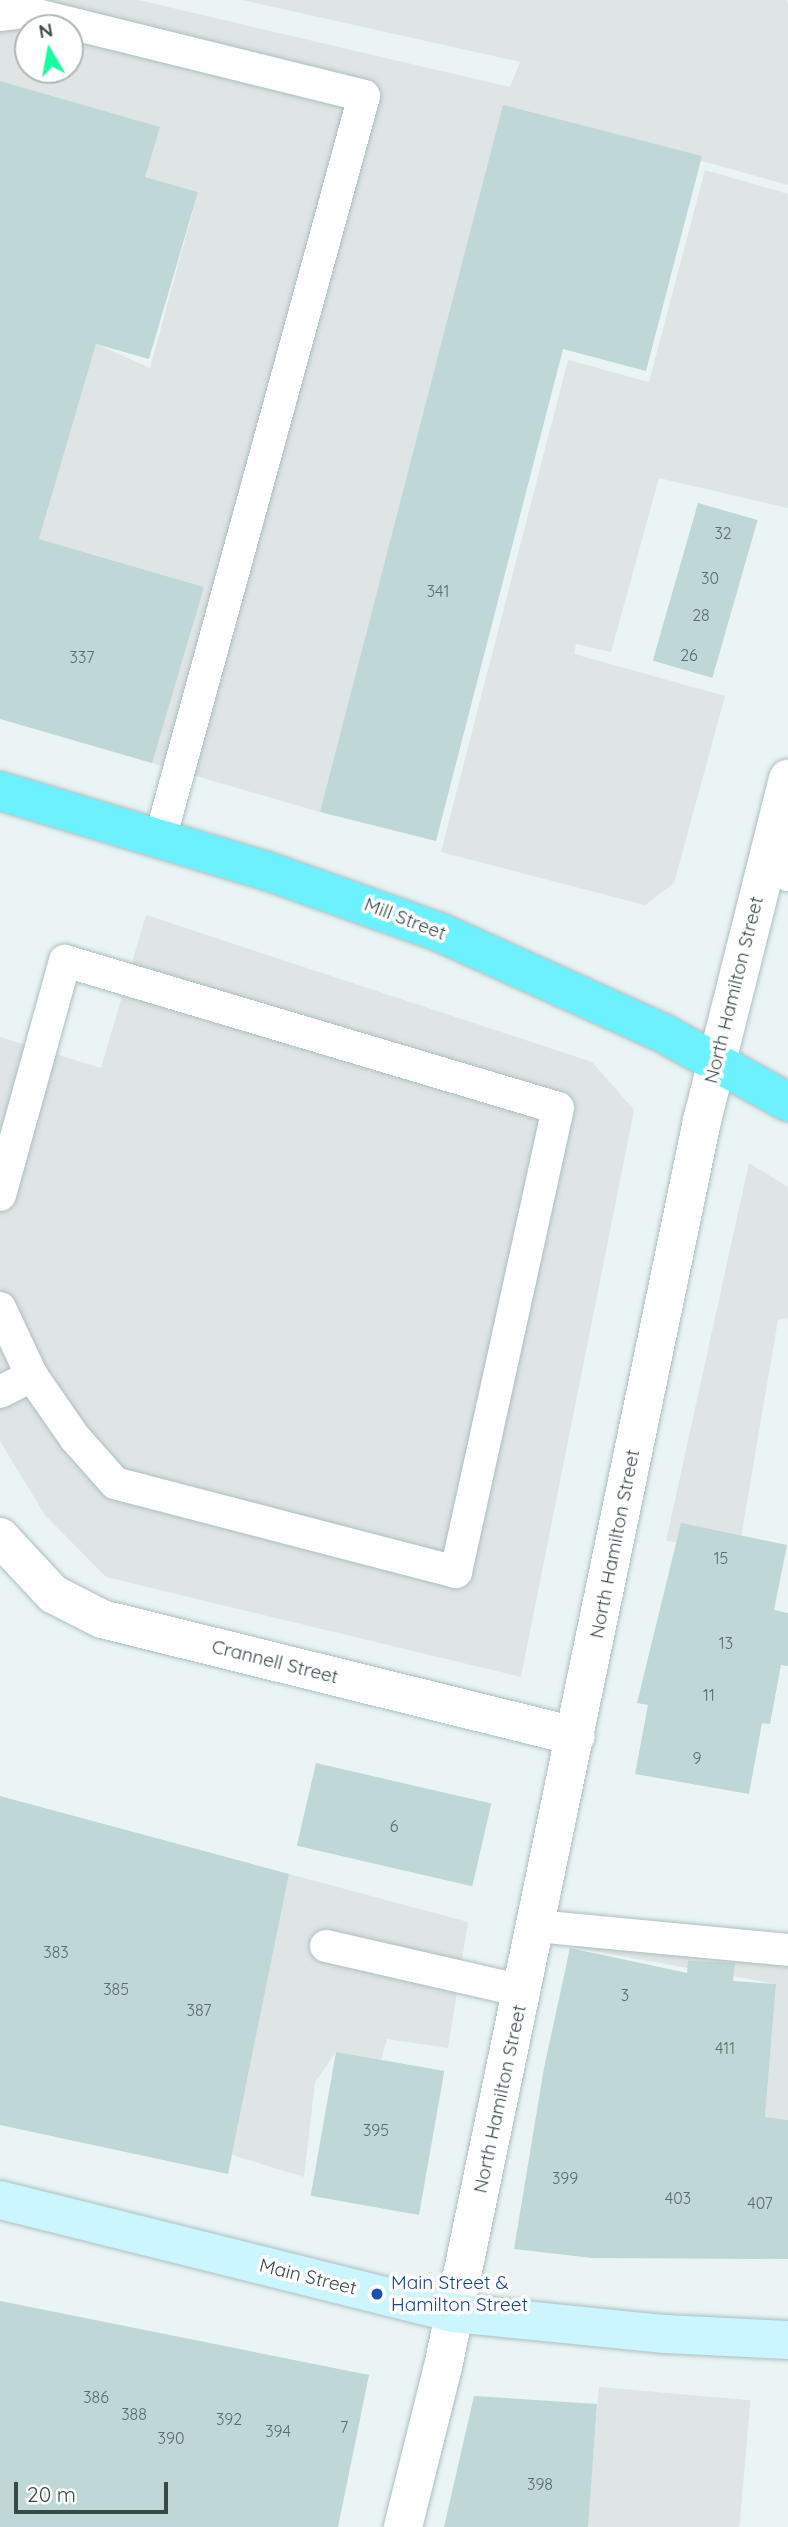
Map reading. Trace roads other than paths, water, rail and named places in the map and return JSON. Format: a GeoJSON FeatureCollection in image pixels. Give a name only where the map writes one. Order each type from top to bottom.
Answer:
{"type":"FeatureCollection","features":[{"type":"Feature","properties":{"kind":"highway","name":"Mill Street"},"geometry":{"type":"LineString","coordinates":[[0,791],[160,839],[439,932],[531,970],[716,1061],[788,1102]]}},
{"type":"Feature","properties":{"kind":"street","name":"North Hamilton Street"},"geometry":{"type":"LineString","coordinates":[[402,2527],[454,2313],[716,1061],[777,869],[788,779]]}},
{"type":"Feature","properties":{"kind":"street","name":"Crannell Street"},"geometry":{"type":"LineString","coordinates":[[0,1537],[53,1594],[102,1619],[576,1736]]}},
{"type":"Feature","properties":{"kind":"street","name":"Main Street"},"geometry":{"type":"LineString","coordinates":[[0,2200],[454,2313],[665,2334],[788,2340]]}},
{"type":"Feature","properties":{"kind":"lane"},"geometry":{"type":"LineString","coordinates":[[0,15],[25,12],[363,96],[160,839]]}},
{"type":"Feature","properties":{"kind":"lane"},"geometry":{"type":"LineString","coordinates":[[0,1195],[65,961],[558,1108],[456,1572],[115,1483],[75,1438],[32,1376],[0,1308]]}},
{"type":"Feature","properties":{"kind":"lane"},"geometry":{"type":"LineString","coordinates":[[0,1392],[32,1376]]}},
{"type":"Feature","properties":{"kind":"lane"},"geometry":{"type":"LineString","coordinates":[[536,1926],[788,1950]]}},
{"type":"Feature","properties":{"kind":"lane"},"geometry":{"type":"LineString","coordinates":[[326,1946],[522,1991]]}},
{"type":"Feature","properties":{"kind":"place","name":"Main Street & Hamilton Street"},"geometry":{"type":"Point","coordinates":[377,2294]}}]}
